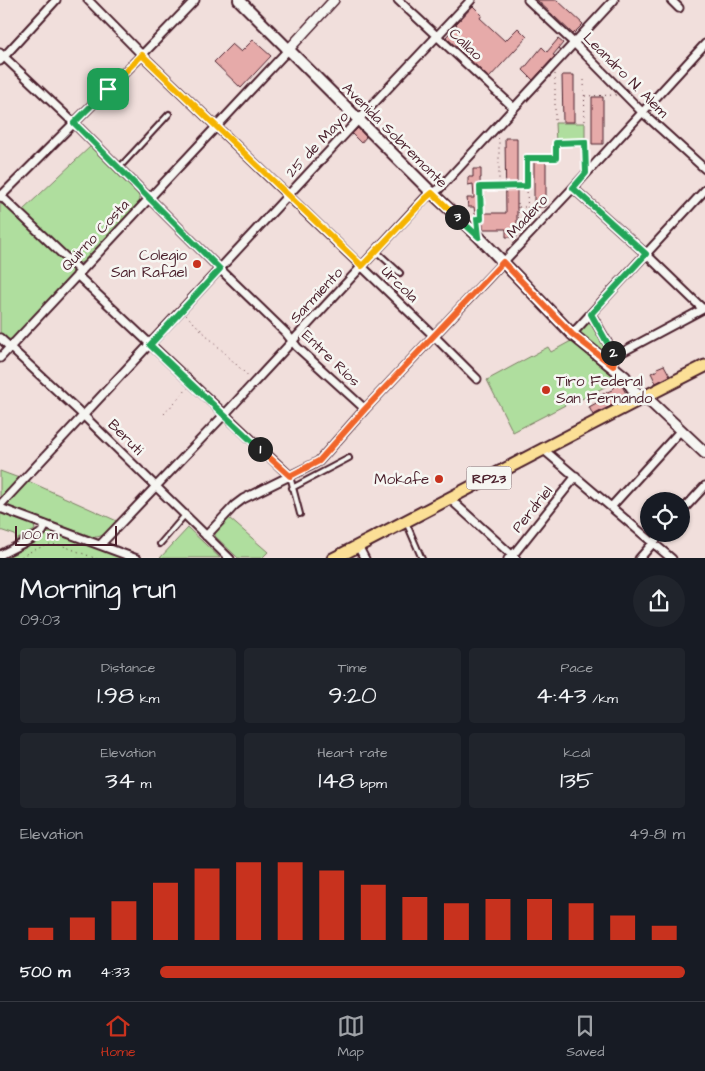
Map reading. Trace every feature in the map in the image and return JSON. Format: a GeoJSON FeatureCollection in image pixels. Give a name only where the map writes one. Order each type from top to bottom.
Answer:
{"type":"FeatureCollection","features":[{"type":"Feature","properties":{"kind":"main road","name":"Avenida Sobremonte"},"geometry":{"type":"LineString","coordinates":[[240,0],[432,193],[479,237],[572,334],[614,361],[634,391],[652,403],[705,453]]}},
{"type":"Feature","properties":{"kind":"main road","name":"RP23"},"geometry":{"type":"LineString","coordinates":[[333,558],[544,450],[622,407],[705,366]]}},
{"type":"Feature","properties":{"kind":"street"},"geometry":{"type":"LineString","coordinates":[[1,57],[56,0]]}},
{"type":"Feature","properties":{"kind":"street","name":"Urcola"},"geometry":{"type":"LineString","coordinates":[[88,0],[142,55],[477,379]]}},
{"type":"Feature","properties":{"kind":"street"},"geometry":{"type":"LineString","coordinates":[[195,0],[0,196],[150,345],[290,476]]}},
{"type":"Feature","properties":{"kind":"street","name":"Quirno Costa"},"geometry":{"type":"LineString","coordinates":[[0,358],[334,0]]}},
{"type":"Feature","properties":{"kind":"street","name":"Callao"},"geometry":{"type":"LineString","coordinates":[[398,0],[514,108]]}},
{"type":"Feature","properties":{"kind":"street","name":"25 de Mayo"},"geometry":{"type":"LineString","coordinates":[[0,507],[471,0]]}},
{"type":"Feature","properties":{"kind":"street","name":"Leandro N. Alem"},"geometry":{"type":"LineString","coordinates":[[528,0],[574,43],[642,112],[705,169]]}},
{"type":"Feature","properties":{"kind":"street","name":"Sarmiento"},"geometry":{"type":"LineString","coordinates":[[100,545],[426,198],[439,189],[614,0]]}},
{"type":"Feature","properties":{"kind":"street"},"geometry":{"type":"LineString","coordinates":[[671,0],[679,8]]}},
{"type":"Feature","properties":{"kind":"street","name":"Madero"},"geometry":{"type":"LineString","coordinates":[[206,536],[243,499],[319,461],[365,409],[573,188],[705,44]]}},
{"type":"Feature","properties":{"kind":"street","name":"Entre Ríos"},"geometry":{"type":"LineString","coordinates":[[1,57],[74,123],[286,333],[297,347],[365,409]]}},
{"type":"Feature","properties":{"kind":"street"},"geometry":{"type":"LineString","coordinates":[[573,188],[704,309],[614,361],[591,314]]}},
{"type":"Feature","properties":{"kind":"street"},"geometry":{"type":"LineString","coordinates":[[572,334],[705,190]]}},
{"type":"Feature","properties":{"kind":"street","name":"Beruti"},"geometry":{"type":"LineString","coordinates":[[0,338],[84,416],[230,558]]}},
{"type":"Feature","properties":{"kind":"street"},"geometry":{"type":"LineString","coordinates":[[612,506],[680,430]]}},
{"type":"Feature","properties":{"kind":"street"},"geometry":{"type":"LineString","coordinates":[[544,450],[640,530]]}},
{"type":"Feature","properties":{"kind":"street","name":"Perdriel"},"geometry":{"type":"LineString","coordinates":[[512,557],[576,476]]}},
{"type":"Feature","properties":{"kind":"street"},"geometry":{"type":"LineString","coordinates":[[690,502],[705,486]]}},
{"type":"Feature","properties":{"kind":"street"},"geometry":{"type":"LineString","coordinates":[[450,498],[512,557]]}},
{"type":"Feature","properties":{"kind":"street"},"geometry":{"type":"LineString","coordinates":[[0,507],[137,558]]}},
{"type":"Feature","properties":{"kind":"street"},"geometry":{"type":"LineString","coordinates":[[0,555],[37,536],[46,525]]}},
{"type":"Feature","properties":{"kind":"street"},"geometry":{"type":"LineString","coordinates":[[639,558],[654,542],[672,558]]}},
{"type":"Feature","properties":{"kind":"street"},"geometry":{"type":"LineString","coordinates":[[358,546],[365,558]]}},
{"type":"Feature","properties":{"kind":"lane"},"geometry":{"type":"LineString","coordinates":[[119,168],[169,114]]}},
{"type":"Feature","properties":{"kind":"lane"},"geometry":{"type":"LineString","coordinates":[[376,251],[400,274]]}},
{"type":"Feature","properties":{"kind":"lane"},"geometry":{"type":"LineString","coordinates":[[292,488],[349,458]]}},
{"type":"Feature","properties":{"kind":"lane"},"geometry":{"type":"LineString","coordinates":[[290,476],[300,514]]}},
{"type":"Feature","properties":{"kind":"lane"},"geometry":{"type":"LineString","coordinates":[[160,544],[185,515]]}},
{"type":"Feature","properties":{"kind":"lane"},"geometry":{"type":"LineString","coordinates":[[406,521],[422,558]]}},
{"type":"Feature","properties":{"kind":"path"},"geometry":{"type":"LineString","coordinates":[[555,64],[555,123]]}},
{"type":"Feature","properties":{"kind":"path"},"geometry":{"type":"LineString","coordinates":[[584,80],[585,123]]}},
{"type":"Feature","properties":{"kind":"path"},"geometry":{"type":"LineString","coordinates":[[585,96],[625,95]]}},
{"type":"Feature","properties":{"kind":"path"},"geometry":{"type":"LineString","coordinates":[[499,139],[499,186]]}},
{"type":"Feature","properties":{"kind":"path"},"geometry":{"type":"LineString","coordinates":[[528,235],[527,158],[556,158],[556,143],[585,142],[586,173]]}},
{"type":"Feature","properties":{"kind":"path"},"geometry":{"type":"LineString","coordinates":[[479,237],[477,219],[481,219],[480,187],[527,186]]}},
{"type":"Feature","properties":{"kind":"path"},"geometry":{"type":"LineString","coordinates":[[518,202],[519,244]]}},
{"type":"Feature","properties":{"kind":"path"},"geometry":{"type":"LineString","coordinates":[[518,207],[545,207]]}},
{"type":"Feature","properties":{"kind":"path"},"geometry":{"type":"LineString","coordinates":[[182,311],[254,382]]}},
{"type":"Feature","properties":{"kind":"path"},"geometry":{"type":"LineString","coordinates":[[164,414],[192,384]]}},
{"type":"Feature","properties":{"kind":"path"},"geometry":{"type":"LineString","coordinates":[[17,558],[36,548],[57,544],[97,558]]}},
{"type":"Feature","properties":{"kind":"green space"},"geometry":{"type":"Polygon","coordinates":[[[555,123],[585,123],[585,142],[556,143],[555,123]]]}},
{"type":"Feature","properties":{"kind":"green space"},"geometry":{"type":"Polygon","coordinates":[[[91,146],[138,194],[140,199],[139,205],[85,261],[80,263],[22,211],[91,146]]]}},
{"type":"Feature","properties":{"kind":"green space"},"geometry":{"type":"Polygon","coordinates":[[[0,204],[5,205],[70,267],[73,273],[14,338],[10,339],[5,338],[0,333],[0,204]]]}},
{"type":"Feature","properties":{"kind":"green space"},"geometry":{"type":"Polygon","coordinates":[[[590,320],[607,352],[604,353],[579,332],[579,329],[590,320]]]}},
{"type":"Feature","properties":{"kind":"green space","name":"Tiro Federal San Fernando"},"geometry":{"type":"Polygon","coordinates":[[[571,341],[618,380],[513,432],[487,380],[548,347],[551,352],[571,341]]]}},
{"type":"Feature","properties":{"kind":"green space"},"geometry":{"type":"Polygon","coordinates":[[[0,471],[19,478],[0,497],[0,471]]]}},
{"type":"Feature","properties":{"kind":"green space"},"geometry":{"type":"Polygon","coordinates":[[[28,481],[117,521],[104,534],[93,537],[11,508],[8,504],[28,481]]]}},
{"type":"Feature","properties":{"kind":"green space"},"geometry":{"type":"Polygon","coordinates":[[[0,513],[34,525],[35,530],[16,540],[15,535],[0,530],[0,513]]]}},
{"type":"Feature","properties":{"kind":"green space"},"geometry":{"type":"Polygon","coordinates":[[[229,518],[268,552],[262,558],[238,558],[215,536],[215,533],[229,518]]]}},
{"type":"Feature","properties":{"kind":"green space"},"geometry":{"type":"Polygon","coordinates":[[[188,528],[220,558],[160,558],[188,528]]]}},
{"type":"Feature","properties":{"kind":"green space"},"geometry":{"type":"Polygon","coordinates":[[[49,532],[55,532],[123,558],[2,558],[49,532]]]}},
{"type":"Feature","properties":{"kind":"building"},"geometry":{"type":"Polygon","coordinates":[[[537,0],[557,0],[583,24],[573,34],[537,0]]]}},
{"type":"Feature","properties":{"kind":"building"},"geometry":{"type":"Polygon","coordinates":[[[473,6],[482,15],[480,18],[505,41],[518,28],[527,37],[489,78],[446,37],[473,6]]]}},
{"type":"Feature","properties":{"kind":"building"},"geometry":{"type":"Polygon","coordinates":[[[558,39],[563,43],[553,55],[555,56],[533,80],[523,70],[542,47],[547,52],[558,39]]]}},
{"type":"Feature","properties":{"kind":"building"},"geometry":{"type":"Polygon","coordinates":[[[253,40],[271,56],[241,88],[214,62],[232,44],[241,52],[253,40]]]}},
{"type":"Feature","properties":{"kind":"building"},"geometry":{"type":"Polygon","coordinates":[[[562,75],[574,75],[574,122],[563,122],[562,75]]]}},
{"type":"Feature","properties":{"kind":"building"},"geometry":{"type":"Polygon","coordinates":[[[592,97],[603,97],[603,144],[592,144],[592,97]]]}},
{"type":"Feature","properties":{"kind":"building"},"geometry":{"type":"Polygon","coordinates":[[[358,128],[366,137],[361,143],[352,134],[358,128]]]}},
{"type":"Feature","properties":{"kind":"building"},"geometry":{"type":"Polygon","coordinates":[[[505,138],[517,138],[517,237],[506,237],[506,229],[483,229],[483,213],[506,213],[505,138]]]}},
{"type":"Feature","properties":{"kind":"building"},"geometry":{"type":"Polygon","coordinates":[[[534,160],[546,160],[546,207],[534,207],[534,160]]]}},
{"type":"Feature","properties":{"kind":"building"},"geometry":{"type":"Polygon","coordinates":[[[473,169],[481,169],[481,214],[475,214],[474,207],[468,207],[467,198],[474,198],[473,184],[468,185],[468,177],[473,177],[473,169]]]}},
{"type":"Feature","properties":{"kind":"building"},"geometry":{"type":"Polygon","coordinates":[[[664,365],[670,376],[656,383],[651,373],[664,365]]]}},
{"type":"Feature","properties":{"kind":"building"},"geometry":{"type":"Polygon","coordinates":[[[620,382],[628,397],[593,415],[589,407],[600,401],[598,396],[612,390],[620,382]]]}},
{"type":"Feature","properties":{"kind":"place","name":"Colegio San Rafael"},"geometry":{"type":"Point","coordinates":[197,264]}},
{"type":"Feature","properties":{"kind":"place","name":"Tiro Federal San Fernando"},"geometry":{"type":"Point","coordinates":[546,390]}},
{"type":"Feature","properties":{"kind":"place","name":"Mokafe"},"geometry":{"type":"Point","coordinates":[439,479]}},
{"type":"Feature","properties":{"kind":"route"},"geometry":{"type":"LineString","coordinates":[[142,55],[362,266],[432,193],[479,237],[477,219],[481,219],[480,187],[527,186],[527,158],[556,158],[556,143],[585,142],[586,173],[573,188],[646,254],[591,314],[615,356],[613,366],[572,334],[503,262],[365,409],[319,461],[290,476],[150,345],[220,269],[74,123],[108,89],[142,55]]}}]}
